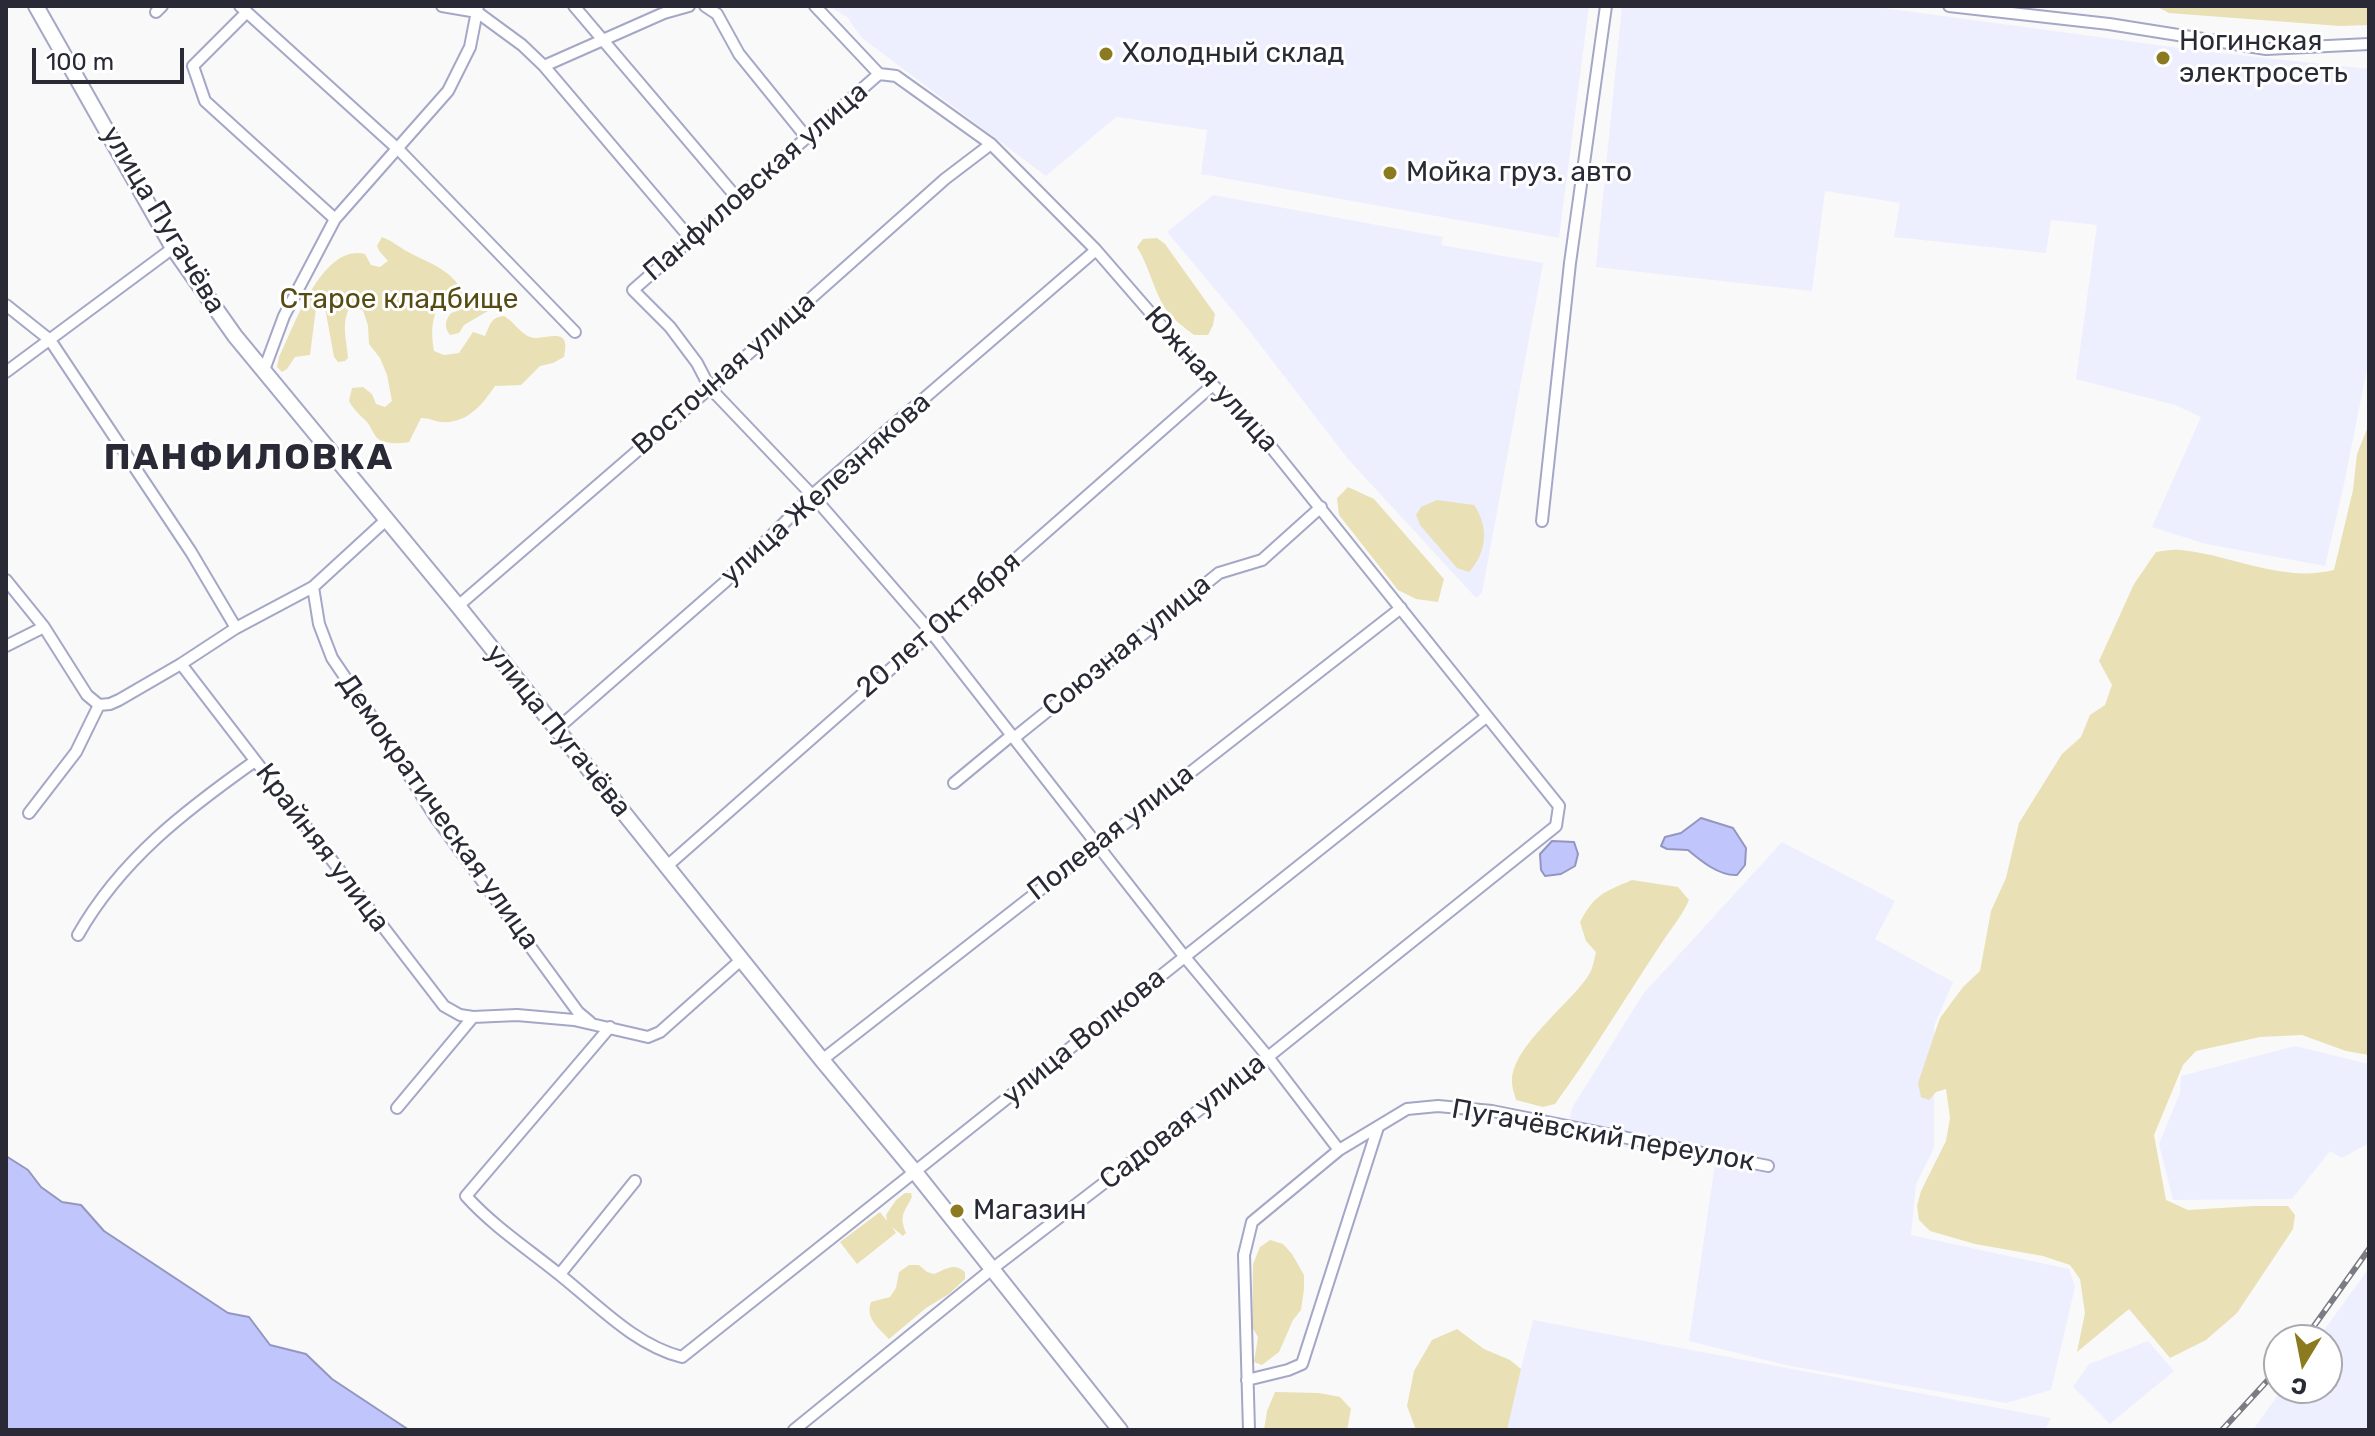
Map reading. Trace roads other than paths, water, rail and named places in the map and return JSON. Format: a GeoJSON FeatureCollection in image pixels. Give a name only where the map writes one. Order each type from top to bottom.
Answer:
{"type":"FeatureCollection","features":[{"type":"Feature","properties":{"kind":"street","name":"улица Пугачёва"},"geometry":{"type":"LineString","coordinates":[[36,6],[173,248],[235,336],[458,606],[1120,1430]]}},
{"type":"Feature","properties":{"kind":"street"},"geometry":{"type":"LineString","coordinates":[[442,6],[477,9],[522,45],[544,66],[690,238]]}},
{"type":"Feature","properties":{"kind":"street"},"geometry":{"type":"LineString","coordinates":[[574,6],[737,198]]}},
{"type":"Feature","properties":{"kind":"street"},"geometry":{"type":"LineString","coordinates":[[544,66],[664,13],[689,6]]}},
{"type":"Feature","properties":{"kind":"street"},"geometry":{"type":"LineString","coordinates":[[705,6],[717,14],[739,54],[807,138]]}},
{"type":"Feature","properties":{"kind":"street","name":"Южная улица"},"geometry":{"type":"LineString","coordinates":[[815,6],[879,74],[896,76],[991,144],[1096,250],[1213,385],[1259,432],[1559,806]]}},
{"type":"Feature","properties":{"kind":"street"},"geometry":{"type":"LineString","coordinates":[[1542,521],[1570,263],[1606,6]]}},
{"type":"Feature","properties":{"kind":"street"},"geometry":{"type":"LineString","coordinates":[[1949,6],[2109,24],[2266,49],[2369,44]]}},
{"type":"Feature","properties":{"kind":"street"},"geometry":{"type":"LineString","coordinates":[[335,219],[205,101],[193,66],[243,9],[397,149],[575,332]]}},
{"type":"Feature","properties":{"kind":"street"},"geometry":{"type":"LineString","coordinates":[[264,370],[284,316],[335,219],[448,91],[470,47],[477,9]]}},
{"type":"Feature","properties":{"kind":"street","name":"Панфиловская улица"},"geometry":{"type":"LineString","coordinates":[[710,388],[697,363],[670,327],[633,290],[879,74]]}},
{"type":"Feature","properties":{"kind":"street","name":"Восточная улица"},"geometry":{"type":"LineString","coordinates":[[458,606],[945,179],[991,144]]}},
{"type":"Feature","properties":{"kind":"street"},"geometry":{"type":"LineString","coordinates":[[6,372],[173,248]]}},
{"type":"Feature","properties":{"kind":"street","name":"улица Железнякова"},"geometry":{"type":"LineString","coordinates":[[557,729],[725,582],[812,495],[1096,250]]}},
{"type":"Feature","properties":{"kind":"street"},"geometry":{"type":"LineString","coordinates":[[6,305],[50,340],[191,552],[236,628]]}},
{"type":"Feature","properties":{"kind":"street","name":"20 лет Октября"},"geometry":{"type":"LineString","coordinates":[[666,867],[1213,385]]}},
{"type":"Feature","properties":{"kind":"street"},"geometry":{"type":"LineString","coordinates":[[710,388],[812,495],[931,632],[1339,1150]]}},
{"type":"Feature","properties":{"kind":"street","name":"Союзная улица"},"geometry":{"type":"LineString","coordinates":[[954,783],[1219,573],[1262,560],[1321,507]]}},
{"type":"Feature","properties":{"kind":"street"},"geometry":{"type":"LineString","coordinates":[[6,580],[44,627],[87,695],[99,705],[110,704],[181,664],[236,628],[313,587],[386,520]]}},
{"type":"Feature","properties":{"kind":"street","name":"Демократическая улица"},"geometry":{"type":"LineString","coordinates":[[313,587],[319,624],[332,658],[434,815],[578,1012],[592,1024]]}},
{"type":"Feature","properties":{"kind":"street","name":"Полевая улица"},"geometry":{"type":"LineString","coordinates":[[822,1060],[1401,608]]}},
{"type":"Feature","properties":{"kind":"street"},"geometry":{"type":"LineString","coordinates":[[6,646],[44,627]]}},
{"type":"Feature","properties":{"kind":"street","name":"Крайняя улица"},"geometry":{"type":"LineString","coordinates":[[181,664],[444,1006],[460,1015],[473,1017]]}},
{"type":"Feature","properties":{"kind":"street"},"geometry":{"type":"LineString","coordinates":[[29,813],[76,752],[99,705]]}},
{"type":"Feature","properties":{"kind":"street","name":"улица Волкова"},"geometry":{"type":"LineString","coordinates":[[560,1274],[639,1337],[682,1357],[1486,717]]}},
{"type":"Feature","properties":{"kind":"street"},"geometry":{"type":"LineString","coordinates":[[78,935],[105,894],[165,829],[255,761]]}},
{"type":"Feature","properties":{"kind":"street","name":"Садовая улица"},"geometry":{"type":"LineString","coordinates":[[794,1430],[992,1269],[1268,1057],[1556,826],[1559,806]]}},
{"type":"Feature","properties":{"kind":"street"},"geometry":{"type":"LineString","coordinates":[[397,1108],[473,1017],[517,1015],[574,1020],[648,1037],[660,1032],[742,959]]}},
{"type":"Feature","properties":{"kind":"street"},"geometry":{"type":"LineString","coordinates":[[610,1027],[466,1196],[482,1214],[560,1274],[635,1181]]}},
{"type":"Feature","properties":{"kind":"street","name":"Пугачёвский переулок"},"geometry":{"type":"LineString","coordinates":[[1249,1430],[1244,1255],[1252,1222],[1339,1150],[1407,1109],[1438,1106],[1492,1111],[1768,1166]]}},
{"type":"Feature","properties":{"kind":"street"},"geometry":{"type":"LineString","coordinates":[[1247,1380],[1302,1364],[1378,1127]]}},
{"type":"Feature","properties":{"kind":"water"},"geometry":{"type":"Polygon","coordinates":[[[1701,818],[1733,828],[1746,848],[1745,865],[1737,875],[1717,870],[1688,850],[1661,846],[1665,837],[1681,833],[1701,818]]]}},
{"type":"Feature","properties":{"kind":"water"},"geometry":{"type":"Polygon","coordinates":[[[1552,841],[1574,842],[1578,854],[1575,866],[1561,874],[1545,876],[1541,870],[1540,854],[1552,841]]]}},
{"type":"Feature","properties":{"kind":"water"},"geometry":{"type":"Polygon","coordinates":[[[6,1156],[28,1170],[41,1187],[62,1202],[81,1205],[104,1231],[228,1313],[249,1317],[270,1345],[306,1354],[332,1379],[409,1430],[6,1430],[6,1156]]]}},
{"type":"Feature","properties":{"kind":"railway"},"geometry":{"type":"LineString","coordinates":[[2315,1324],[2369,1249]]}},
{"type":"Feature","properties":{"kind":"railway"},"geometry":{"type":"LineString","coordinates":[[2222,1430],[2263,1385]]}},
{"type":"Feature","properties":{"kind":"place","name":"Холодный склад"},"geometry":{"type":"Point","coordinates":[1106,54]}},
{"type":"Feature","properties":{"kind":"place","name":"Ногинская электросеть"},"geometry":{"type":"Point","coordinates":[2163,58]}},
{"type":"Feature","properties":{"kind":"place","name":"Мойка груз. авто"},"geometry":{"type":"Point","coordinates":[1390,173]}},
{"type":"Feature","properties":{"kind":"place","name":"Магазин"},"geometry":{"type":"Point","coordinates":[957,1211]}},
{"type":"Feature","properties":{"kind":"district","name":"ПАНФИЛОВКА"},"geometry":{"type":"Point","coordinates":[249,459]}},
{"type":"Feature","properties":{"kind":"park label","name":"Старое кладбище"},"geometry":{"type":"Point","coordinates":[399,300]}}]}
